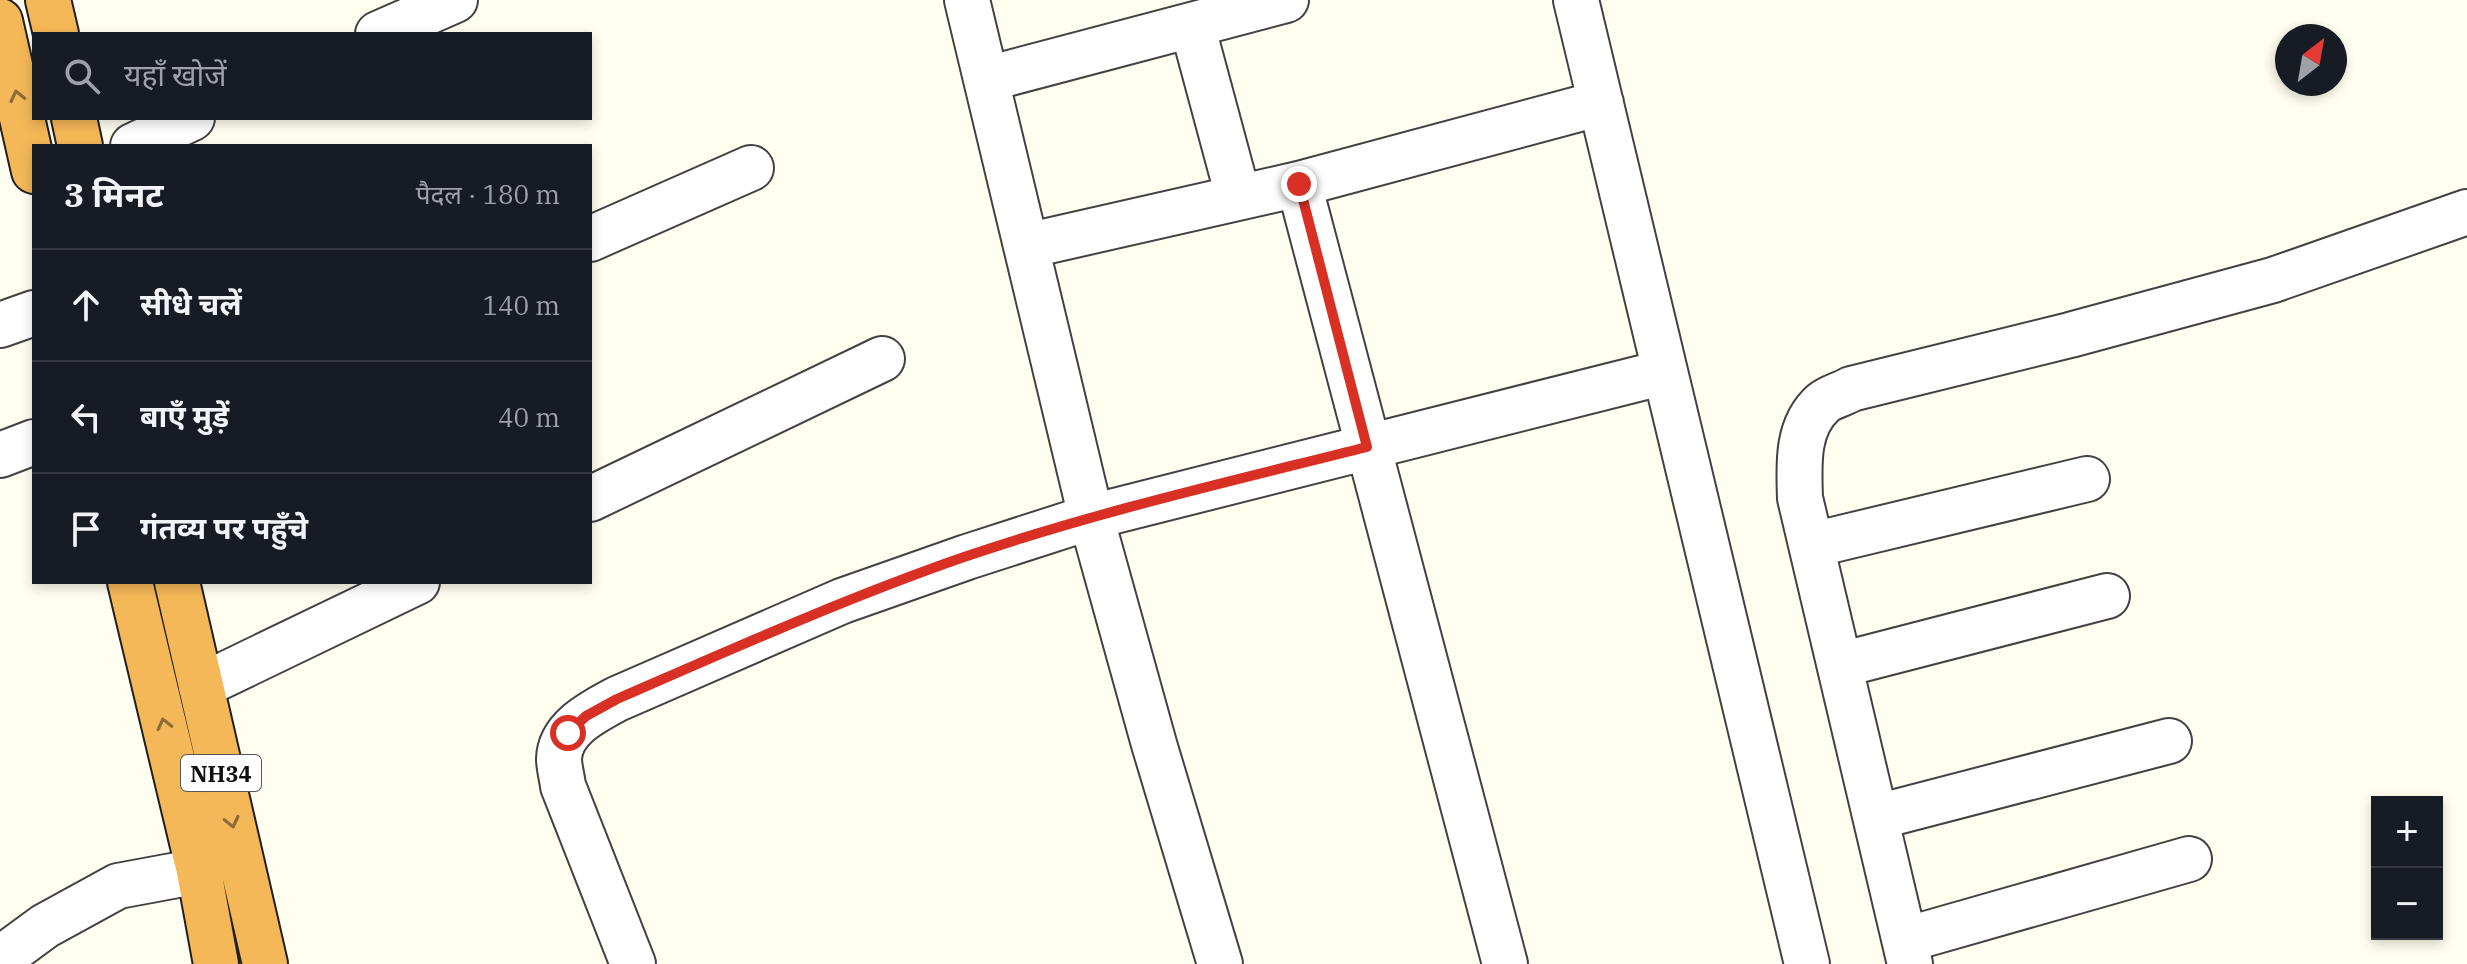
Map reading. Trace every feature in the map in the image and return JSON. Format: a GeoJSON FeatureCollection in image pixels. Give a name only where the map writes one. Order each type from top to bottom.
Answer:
{"type":"FeatureCollection","features":[{"type":"Feature","properties":{"kind":"highway"},"geometry":{"type":"LineString","coordinates":[[48,0],[56,32]]}},
{"type":"Feature","properties":{"kind":"highway"},"geometry":{"type":"LineString","coordinates":[[0,21],[32,162]]}},
{"type":"Feature","properties":{"kind":"highway"},"geometry":{"type":"LineString","coordinates":[[74,120],[80,144]]}},
{"type":"Feature","properties":{"kind":"highway","name":"NH34"},"geometry":{"type":"LineString","coordinates":[[130,584],[199,871],[216,964]]}},
{"type":"Feature","properties":{"kind":"highway","name":"NH34"},"geometry":{"type":"LineString","coordinates":[[177,584],[265,964]]}},
{"type":"Feature","properties":{"kind":"street"},"geometry":{"type":"LineString","coordinates":[[383,32],[455,0]]}},
{"type":"Feature","properties":{"kind":"street"},"geometry":{"type":"LineString","coordinates":[[967,0],[1091,517],[1154,744],[1220,964]]}},
{"type":"Feature","properties":{"kind":"street"},"geometry":{"type":"LineString","coordinates":[[1576,0],[1807,964]]}},
{"type":"Feature","properties":{"kind":"street"},"geometry":{"type":"LineString","coordinates":[[987,79],[1271,2]]}},
{"type":"Feature","properties":{"kind":"street"},"geometry":{"type":"LineString","coordinates":[[1192,25],[1238,196]]}},
{"type":"Feature","properties":{"kind":"street"},"geometry":{"type":"LineString","coordinates":[[1026,246],[1299,184],[1601,103]]}},
{"type":"Feature","properties":{"kind":"street"},"geometry":{"type":"LineString","coordinates":[[137,144],[188,120]]}},
{"type":"Feature","properties":{"kind":"street"},"geometry":{"type":"LineString","coordinates":[[592,238],[751,168]]}},
{"type":"Feature","properties":{"kind":"street"},"geometry":{"type":"LineString","coordinates":[[1299,184],[1505,964]]}},
{"type":"Feature","properties":{"kind":"street"},"geometry":{"type":"LineString","coordinates":[[2189,859],[1908,952],[1800,498],[1799,456],[1806,428],[1823,403],[1851,389],[2070,335],[2273,280],[2467,212]]}},
{"type":"Feature","properties":{"kind":"street"},"geometry":{"type":"LineString","coordinates":[[0,325],[32,314]]}},
{"type":"Feature","properties":{"kind":"street"},"geometry":{"type":"LineString","coordinates":[[592,498],[882,359]]}},
{"type":"Feature","properties":{"kind":"street"},"geometry":{"type":"LineString","coordinates":[[633,964],[563,786],[559,757],[568,733],[586,716],[617,699],[842,601],[1091,517],[1665,372]]}},
{"type":"Feature","properties":{"kind":"street"},"geometry":{"type":"LineString","coordinates":[[0,455],[32,443]]}},
{"type":"Feature","properties":{"kind":"street"},"geometry":{"type":"LineString","coordinates":[[1812,545],[2087,479]]}},
{"type":"Feature","properties":{"kind":"street"},"geometry":{"type":"LineString","coordinates":[[201,686],[413,584]]}},
{"type":"Feature","properties":{"kind":"street"},"geometry":{"type":"LineString","coordinates":[[1840,665],[2107,596]]}},
{"type":"Feature","properties":{"kind":"street"},"geometry":{"type":"LineString","coordinates":[[1877,817],[2169,741]]}},
{"type":"Feature","properties":{"kind":"street"},"geometry":{"type":"LineString","coordinates":[[0,959],[45,926],[118,886],[199,871]]}},
{"type":"Feature","properties":{"kind":"route"},"geometry":{"type":"LineString","coordinates":[[568,733],[586,716],[617,699],[842,601],[1091,517],[1367,447],[1299,184]]}}]}
